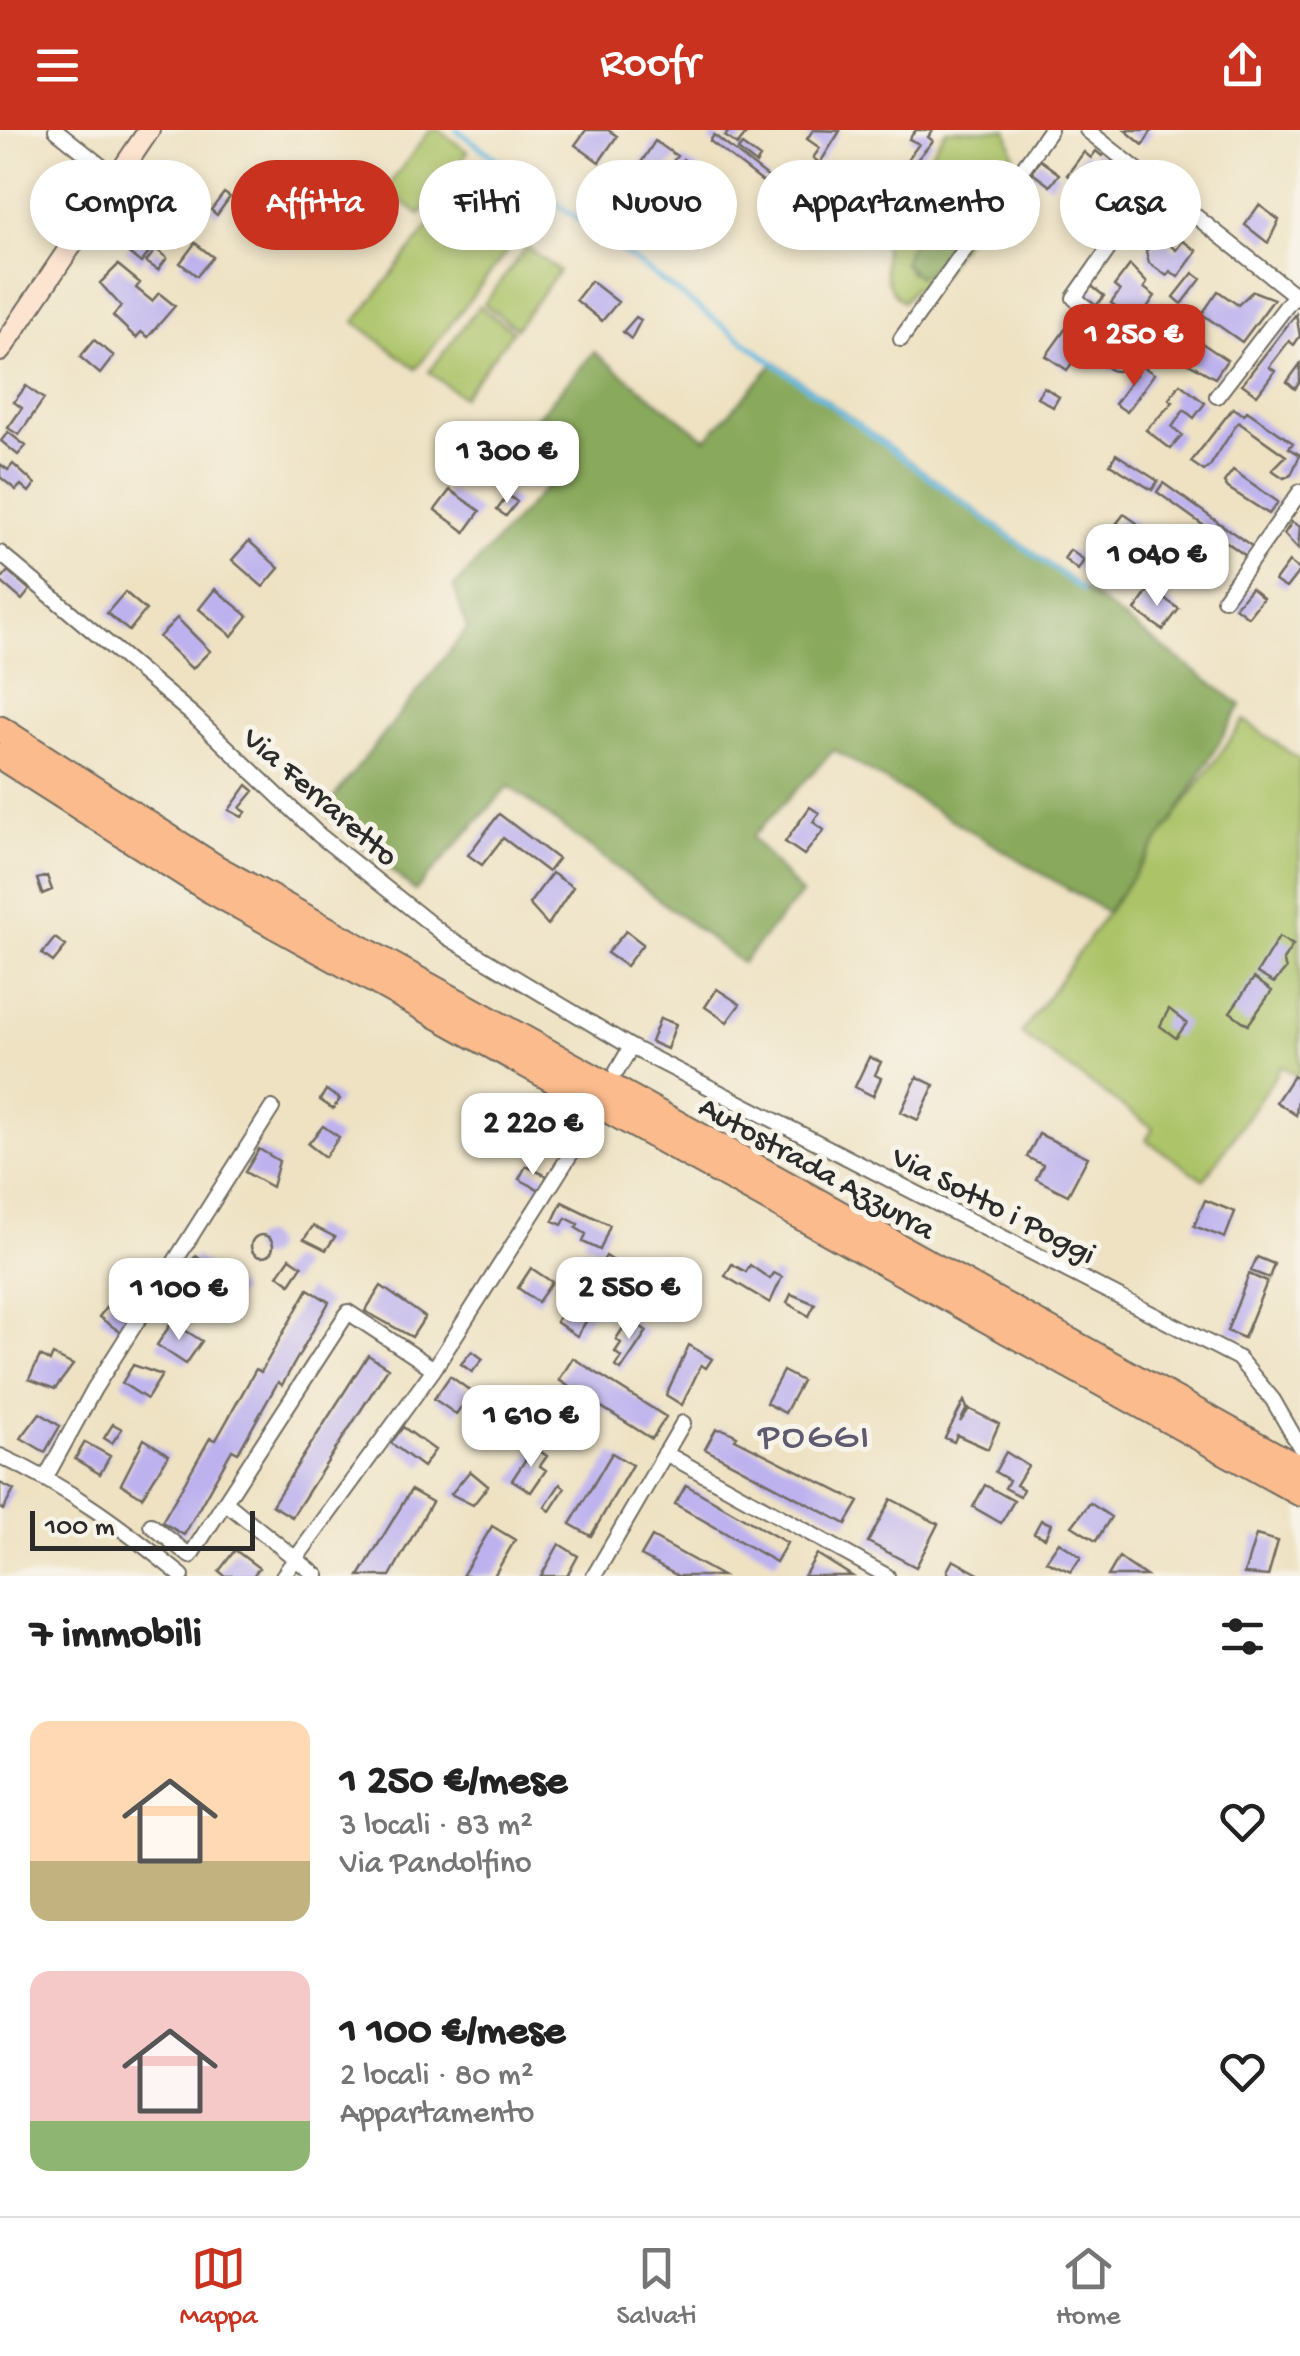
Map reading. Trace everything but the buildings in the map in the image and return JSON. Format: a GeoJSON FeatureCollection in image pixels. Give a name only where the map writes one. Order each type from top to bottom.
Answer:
{"type":"FeatureCollection","features":[{"type":"Feature","properties":{"kind":"highway","name":"Autostrada Azzurra"},"geometry":{"type":"LineString","coordinates":[[0,729],[218,869],[1221,1437],[1300,1493]]}},
{"type":"Feature","properties":{"kind":"highway","name":"Autostrada Azzurra"},"geometry":{"type":"LineString","coordinates":[[0,756],[207,888],[1221,1437],[1300,1468]]}},
{"type":"Feature","properties":{"kind":"main road"},"geometry":{"type":"LineString","coordinates":[[128,160],[149,130]]}},
{"type":"Feature","properties":{"kind":"main road"},"geometry":{"type":"LineString","coordinates":[[0,351],[68,250]]}},
{"type":"Feature","properties":{"kind":"street"},"geometry":{"type":"LineString","coordinates":[[56,130],[94,160]]}},
{"type":"Feature","properties":{"kind":"street"},"geometry":{"type":"LineString","coordinates":[[900,339],[1050,130]]}},
{"type":"Feature","properties":{"kind":"street"},"geometry":{"type":"LineString","coordinates":[[1087,130],[1124,160]]}},
{"type":"Feature","properties":{"kind":"street"},"geometry":{"type":"LineString","coordinates":[[1201,221],[1298,297],[1217,396]]}},
{"type":"Feature","properties":{"kind":"street"},"geometry":{"type":"LineString","coordinates":[[1108,250],[1074,298],[1141,351]]}},
{"type":"Feature","properties":{"kind":"street"},"geometry":{"type":"LineString","coordinates":[[1224,599],[1300,492]]}},
{"type":"Feature","properties":{"kind":"street","name":"Via Ferraretto"},"geometry":{"type":"LineString","coordinates":[[0,553],[194,716],[320,836],[447,937],[631,1047]]}},
{"type":"Feature","properties":{"kind":"street"},"geometry":{"type":"LineString","coordinates":[[618,1071],[631,1047]]}},
{"type":"Feature","properties":{"kind":"street","name":"Via Sotto i Poggi"},"geometry":{"type":"LineString","coordinates":[[631,1047],[1238,1358],[1273,1400],[1300,1447]]}},
{"type":"Feature","properties":{"kind":"street"},"geometry":{"type":"LineString","coordinates":[[46,1477],[94,1389],[272,1108]]}},
{"type":"Feature","properties":{"kind":"street"},"geometry":{"type":"LineString","coordinates":[[283,1576],[434,1369],[592,1122]]}},
{"type":"Feature","properties":{"kind":"street"},"geometry":{"type":"LineString","coordinates":[[151,1525],[190,1556],[348,1312],[434,1369]]}},
{"type":"Feature","properties":{"kind":"street"},"geometry":{"type":"LineString","coordinates":[[594,1576],[683,1423]]}},
{"type":"Feature","properties":{"kind":"street"},"geometry":{"type":"LineString","coordinates":[[665,1453],[887,1576]]}},
{"type":"Feature","properties":{"kind":"street"},"geometry":{"type":"LineString","coordinates":[[0,1456],[46,1477],[100,1510],[182,1576]]}},
{"type":"Feature","properties":{"kind":"street"},"geometry":{"type":"LineString","coordinates":[[226,1502],[316,1576]]}},
{"type":"Feature","properties":{"kind":"green space"},"geometry":{"type":"Polygon","coordinates":[[[430,130],[439,130],[468,152],[462,160],[419,160],[419,214],[399,199],[399,172],[430,130]]]}},
{"type":"Feature","properties":{"kind":"green space"},"geometry":{"type":"Polygon","coordinates":[[[946,130],[1007,130],[1013,160],[927,160],[946,130]]]}},
{"type":"Feature","properties":{"kind":"green space"},"geometry":{"type":"Polygon","coordinates":[[[419,239],[419,250],[508,250],[416,369],[355,322],[419,239]]]}},
{"type":"Feature","properties":{"kind":"green space"},"geometry":{"type":"Polygon","coordinates":[[[525,250],[531,250],[559,271],[516,328],[484,304],[525,250]]]}},
{"type":"Feature","properties":{"kind":"green space"},"geometry":{"type":"Polygon","coordinates":[[[885,250],[909,250],[904,263],[910,273],[937,250],[958,250],[933,286],[913,289],[903,302],[892,291],[884,263],[885,250]]]}},
{"type":"Feature","properties":{"kind":"green space"},"geometry":{"type":"Polygon","coordinates":[[[909,250],[945,250],[942,261],[918,277],[904,263],[909,250]]]}},
{"type":"Feature","properties":{"kind":"green space"},"geometry":{"type":"Polygon","coordinates":[[[479,306],[513,331],[462,397],[429,372],[479,306]]]}},
{"type":"Feature","properties":{"kind":"green space"},"geometry":{"type":"Polygon","coordinates":[[[594,352],[706,439],[775,362],[1241,705],[1174,819],[1107,912],[834,750],[752,837],[801,894],[742,963],[509,786],[415,891],[323,811],[467,629],[454,587],[556,476],[513,444],[594,352]]]}},
{"type":"Feature","properties":{"kind":"green space"},"geometry":{"type":"Polygon","coordinates":[[[1244,720],[1300,760],[1300,1078],[1282,1066],[1204,1180],[1146,1140],[1153,1128],[1021,1034],[1244,720]]]}},
{"type":"Feature","properties":{"kind":"waterway"},"geometry":{"type":"LineString","coordinates":[[457,130],[1082,590]]}},
{"type":"Feature","properties":{"kind":"district","name":"POGGI"},"geometry":{"type":"Point","coordinates":[815,1433]}}]}
